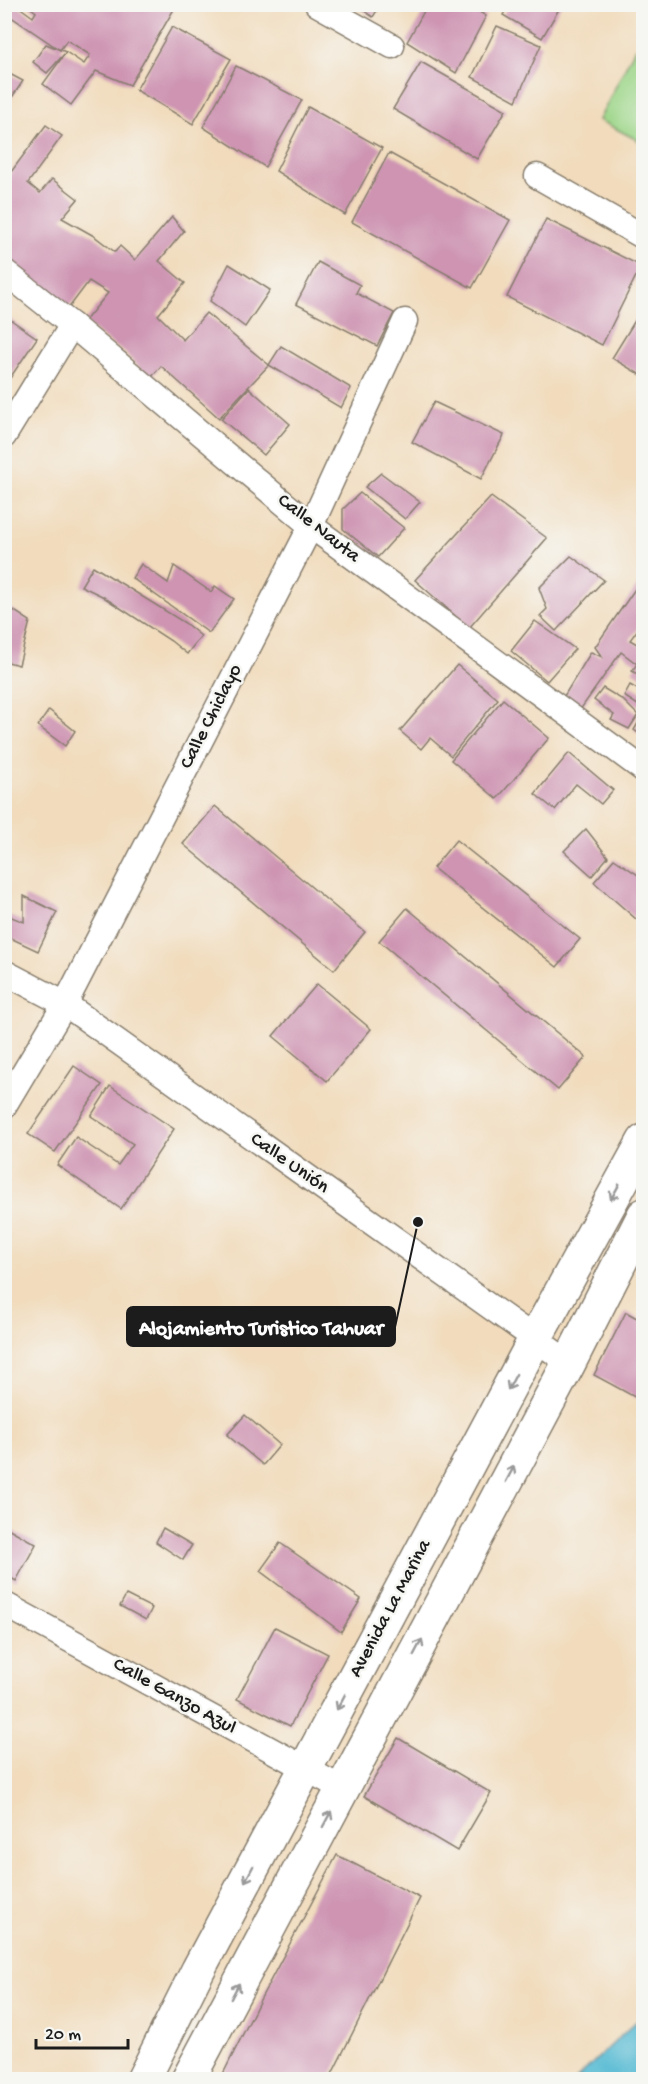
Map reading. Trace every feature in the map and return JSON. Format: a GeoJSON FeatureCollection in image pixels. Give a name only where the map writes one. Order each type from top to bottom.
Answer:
{"type":"FeatureCollection","features":[{"type":"Feature","properties":{"kind":"main road","name":"Avenida La Marina"},"geometry":{"type":"LineString","coordinates":[[143,2079],[198,1970],[535,1339],[644,1141]]}},
{"type":"Feature","properties":{"kind":"main road"},"geometry":{"type":"LineString","coordinates":[[188,2079],[568,1363],[644,1215]]}},
{"type":"Feature","properties":{"kind":"street"},"geometry":{"type":"LineString","coordinates":[[317,4],[392,46]]}},
{"type":"Feature","properties":{"kind":"street"},"geometry":{"type":"LineString","coordinates":[[537,176],[644,237]]}},
{"type":"Feature","properties":{"kind":"street","name":"Calle Nauta"},"geometry":{"type":"LineString","coordinates":[[4,272],[72,325],[311,526],[644,770]]}},
{"type":"Feature","properties":{"kind":"street","name":"Calle Chiclayo"},"geometry":{"type":"LineString","coordinates":[[4,1106],[65,1004],[311,526],[405,321]]}},
{"type":"Feature","properties":{"kind":"street"},"geometry":{"type":"LineString","coordinates":[[4,436],[72,325]]}},
{"type":"Feature","properties":{"kind":"street","name":"Calle Unión"},"geometry":{"type":"LineString","coordinates":[[4,972],[65,1004],[568,1363]]}},
{"type":"Feature","properties":{"kind":"street","name":"Calle Ganzo Azul"},"geometry":{"type":"LineString","coordinates":[[4,1604],[343,1789]]}},
{"type":"Feature","properties":{"kind":"green space"},"geometry":{"type":"Polygon","coordinates":[[[635,48],[643,52],[643,143],[599,120],[635,48]]]}},
{"type":"Feature","properties":{"kind":"water"},"geometry":{"type":"Polygon","coordinates":[[[643,2015],[643,2079],[576,2079],[643,2015]]]}},
{"type":"Feature","properties":{"kind":"building"},"geometry":{"type":"Polygon","coordinates":[[[4,4],[15,4],[33,17],[36,12],[26,4],[127,4],[131,8],[133,4],[177,4],[130,85],[96,71],[71,105],[43,84],[66,52],[84,64],[90,55],[67,40],[60,50],[4,12],[4,4]]]}},
{"type":"Feature","properties":{"kind":"building"},"geometry":{"type":"Polygon","coordinates":[[[354,4],[381,4],[373,17],[354,4]]]}},
{"type":"Feature","properties":{"kind":"building"},"geometry":{"type":"Polygon","coordinates":[[[428,4],[467,4],[486,16],[456,73],[407,42],[428,4]]]}},
{"type":"Feature","properties":{"kind":"building"},"geometry":{"type":"Polygon","coordinates":[[[509,4],[562,4],[542,38],[503,15],[509,4]]]}},
{"type":"Feature","properties":{"kind":"building"},"geometry":{"type":"Polygon","coordinates":[[[497,26],[541,45],[516,101],[472,77],[497,26]]]}},
{"type":"Feature","properties":{"kind":"building"},"geometry":{"type":"Polygon","coordinates":[[[172,27],[231,59],[193,124],[136,90],[172,27]]]}},
{"type":"Feature","properties":{"kind":"building"},"geometry":{"type":"Polygon","coordinates":[[[46,44],[66,52],[47,73],[33,62],[46,44]]]}},
{"type":"Feature","properties":{"kind":"building"},"geometry":{"type":"Polygon","coordinates":[[[421,62],[506,110],[477,159],[393,109],[421,62]]]}},
{"type":"Feature","properties":{"kind":"building"},"geometry":{"type":"Polygon","coordinates":[[[236,66],[302,100],[265,167],[203,127],[236,66]]]}},
{"type":"Feature","properties":{"kind":"building"},"geometry":{"type":"Polygon","coordinates":[[[4,71],[23,81],[4,109],[4,71]]]}},
{"type":"Feature","properties":{"kind":"building"},"geometry":{"type":"Polygon","coordinates":[[[308,107],[382,148],[345,215],[276,171],[308,107]]]}},
{"type":"Feature","properties":{"kind":"building"},"geometry":{"type":"Polygon","coordinates":[[[46,125],[62,136],[28,183],[40,193],[52,179],[78,199],[62,218],[94,236],[115,252],[120,246],[135,260],[172,217],[184,231],[159,261],[185,283],[158,315],[183,340],[206,313],[269,365],[219,418],[161,366],[150,379],[125,353],[84,322],[108,293],[89,281],[68,309],[5,260],[5,180],[46,125]]]}},
{"type":"Feature","properties":{"kind":"building"},"geometry":{"type":"Polygon","coordinates":[[[389,153],[510,220],[472,288],[352,222],[389,153]]]}},
{"type":"Feature","properties":{"kind":"building"},"geometry":{"type":"Polygon","coordinates":[[[546,219],[641,266],[602,345],[507,297],[546,219]]]}},
{"type":"Feature","properties":{"kind":"building"},"geometry":{"type":"Polygon","coordinates":[[[318,262],[360,285],[356,293],[394,313],[377,346],[296,304],[318,262]]]}},
{"type":"Feature","properties":{"kind":"building"},"geometry":{"type":"Polygon","coordinates":[[[229,264],[270,290],[245,327],[210,301],[229,264]]]}},
{"type":"Feature","properties":{"kind":"building"},"geometry":{"type":"Polygon","coordinates":[[[644,306],[644,377],[612,358],[644,306]]]}},
{"type":"Feature","properties":{"kind":"building"},"geometry":{"type":"Polygon","coordinates":[[[4,315],[37,338],[4,387],[4,315]]]}},
{"type":"Feature","properties":{"kind":"building"},"geometry":{"type":"Polygon","coordinates":[[[281,346],[351,388],[341,408],[269,365],[281,346]]]}},
{"type":"Feature","properties":{"kind":"building"},"geometry":{"type":"Polygon","coordinates":[[[249,388],[290,424],[264,455],[221,419],[249,388]]]}},
{"type":"Feature","properties":{"kind":"building"},"geometry":{"type":"Polygon","coordinates":[[[434,402],[504,435],[481,479],[412,442],[434,402]]]}},
{"type":"Feature","properties":{"kind":"building"},"geometry":{"type":"Polygon","coordinates":[[[381,473],[420,502],[405,519],[365,487],[381,473]]]}},
{"type":"Feature","properties":{"kind":"building"},"geometry":{"type":"Polygon","coordinates":[[[360,493],[404,528],[378,557],[343,529],[343,509],[360,493]]]}},
{"type":"Feature","properties":{"kind":"building"},"geometry":{"type":"Polygon","coordinates":[[[491,497],[547,538],[469,628],[415,580],[491,497]]]}},
{"type":"Feature","properties":{"kind":"building"},"geometry":{"type":"Polygon","coordinates":[[[571,556],[604,580],[556,631],[540,616],[547,609],[539,588],[571,556]]]}},
{"type":"Feature","properties":{"kind":"building"},"geometry":{"type":"Polygon","coordinates":[[[141,564],[168,583],[174,566],[211,592],[215,586],[234,599],[209,633],[132,578],[141,564]]]}},
{"type":"Feature","properties":{"kind":"building"},"geometry":{"type":"Polygon","coordinates":[[[93,566],[185,623],[201,636],[187,654],[102,596],[81,586],[93,566]]]}},
{"type":"Feature","properties":{"kind":"building"},"geometry":{"type":"Polygon","coordinates":[[[644,576],[644,621],[630,640],[644,648],[644,678],[632,671],[637,664],[621,652],[580,710],[564,696],[591,652],[602,657],[595,647],[644,576]]]}},
{"type":"Feature","properties":{"kind":"building"},"geometry":{"type":"Polygon","coordinates":[[[4,604],[30,621],[19,665],[4,661],[4,604]]]}},
{"type":"Feature","properties":{"kind":"building"},"geometry":{"type":"Polygon","coordinates":[[[535,621],[575,649],[547,681],[511,651],[535,621]]]}},
{"type":"Feature","properties":{"kind":"building"},"geometry":{"type":"Polygon","coordinates":[[[457,665],[498,699],[451,756],[430,738],[421,749],[400,731],[457,665]]]}},
{"type":"Feature","properties":{"kind":"building"},"geometry":{"type":"Polygon","coordinates":[[[630,685],[644,693],[644,709],[624,696],[630,685]]]}},
{"type":"Feature","properties":{"kind":"building"},"geometry":{"type":"Polygon","coordinates":[[[603,688],[623,700],[638,715],[629,729],[611,720],[614,715],[594,700],[603,688]]]}},
{"type":"Feature","properties":{"kind":"building"},"geometry":{"type":"Polygon","coordinates":[[[503,699],[549,738],[497,799],[451,760],[503,699]]]}},
{"type":"Feature","properties":{"kind":"building"},"geometry":{"type":"Polygon","coordinates":[[[49,710],[75,731],[65,746],[38,726],[49,710]]]}},
{"type":"Feature","properties":{"kind":"building"},"geometry":{"type":"Polygon","coordinates":[[[644,713],[644,737],[634,730],[644,713]]]}},
{"type":"Feature","properties":{"kind":"building"},"geometry":{"type":"Polygon","coordinates":[[[569,753],[613,790],[601,804],[576,784],[555,810],[535,794],[569,753]]]}},
{"type":"Feature","properties":{"kind":"building"},"geometry":{"type":"Polygon","coordinates":[[[215,806],[365,932],[334,970],[183,844],[215,806]]]}},
{"type":"Feature","properties":{"kind":"building"},"geometry":{"type":"Polygon","coordinates":[[[586,829],[608,857],[592,876],[564,851],[586,829]]]}},
{"type":"Feature","properties":{"kind":"building"},"geometry":{"type":"Polygon","coordinates":[[[456,840],[580,939],[557,967],[433,868],[456,840]]]}},
{"type":"Feature","properties":{"kind":"building"},"geometry":{"type":"Polygon","coordinates":[[[614,859],[644,879],[644,926],[594,882],[614,859]]]}},
{"type":"Feature","properties":{"kind":"building"},"geometry":{"type":"Polygon","coordinates":[[[24,896],[57,912],[38,951],[4,935],[4,914],[24,922],[24,896]]]}},
{"type":"Feature","properties":{"kind":"building"},"geometry":{"type":"Polygon","coordinates":[[[407,908],[586,1057],[558,1090],[379,941],[407,908]]]}},
{"type":"Feature","properties":{"kind":"building"},"geometry":{"type":"Polygon","coordinates":[[[317,984],[371,1029],[327,1081],[273,1036],[317,984]]]}},
{"type":"Feature","properties":{"kind":"building"},"geometry":{"type":"Polygon","coordinates":[[[74,1066],[102,1085],[55,1152],[28,1134],[74,1066]]]}},
{"type":"Feature","properties":{"kind":"building"},"geometry":{"type":"Polygon","coordinates":[[[110,1086],[174,1129],[121,1209],[57,1165],[76,1137],[118,1165],[133,1144],[91,1116],[110,1086]]]}},
{"type":"Feature","properties":{"kind":"building"},"geometry":{"type":"Polygon","coordinates":[[[626,1312],[644,1322],[644,1402],[594,1375],[626,1312]]]}},
{"type":"Feature","properties":{"kind":"building"},"geometry":{"type":"Polygon","coordinates":[[[245,1415],[280,1445],[263,1465],[227,1435],[245,1415]]]}},
{"type":"Feature","properties":{"kind":"building"},"geometry":{"type":"Polygon","coordinates":[[[4,1526],[36,1544],[16,1581],[4,1574],[4,1526]]]}},
{"type":"Feature","properties":{"kind":"building"},"geometry":{"type":"Polygon","coordinates":[[[163,1528],[192,1545],[183,1560],[156,1542],[163,1528]]]}},
{"type":"Feature","properties":{"kind":"building"},"geometry":{"type":"Polygon","coordinates":[[[280,1543],[361,1599],[341,1632],[260,1571],[280,1543]]]}},
{"type":"Feature","properties":{"kind":"building"},"geometry":{"type":"Polygon","coordinates":[[[126,1595],[152,1608],[146,1620],[120,1606],[126,1595]]]}},
{"type":"Feature","properties":{"kind":"building"},"geometry":{"type":"Polygon","coordinates":[[[275,1627],[328,1654],[290,1726],[237,1699],[275,1627]]]}},
{"type":"Feature","properties":{"kind":"building"},"geometry":{"type":"Polygon","coordinates":[[[398,1738],[491,1793],[457,1851],[364,1796],[398,1738]]]}},
{"type":"Feature","properties":{"kind":"building"},"geometry":{"type":"Polygon","coordinates":[[[337,1855],[420,1898],[329,2080],[220,2080],[260,2000],[337,1855]]]}},
{"type":"Feature","properties":{"kind":"place","name":"Alojamiento Turistico Tahuar"},"geometry":{"type":"Point","coordinates":[418,1222]}}]}
